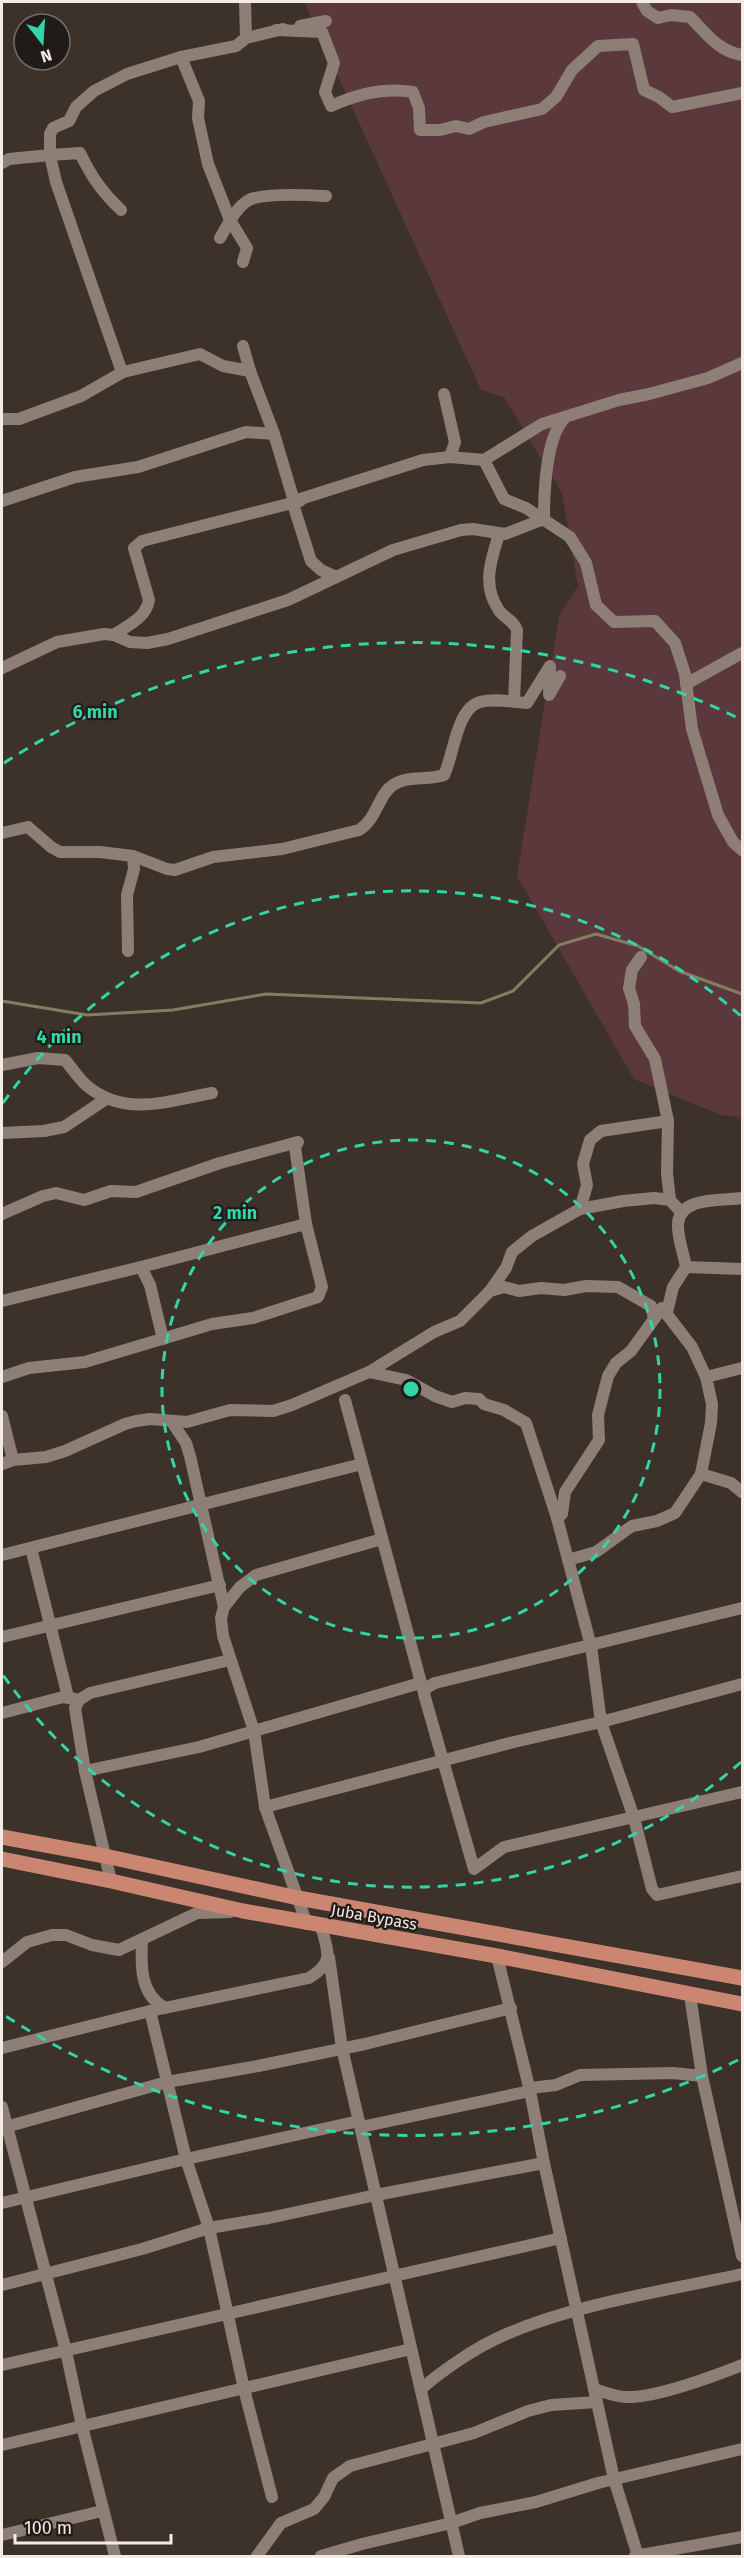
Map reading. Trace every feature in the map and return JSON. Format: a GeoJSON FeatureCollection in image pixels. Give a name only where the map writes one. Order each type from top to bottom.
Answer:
{"type":"FeatureCollection","features":[{"type":"Feature","properties":{"kind":"main road","name":"Juba Bypass"},"geometry":{"type":"LineString","coordinates":[[2,1837],[105,1856],[298,1898],[742,1978]]}},
{"type":"Feature","properties":{"kind":"main road","name":"Juba Bypass"},"geometry":{"type":"LineString","coordinates":[[2,1859],[314,1925],[497,1956],[742,2004]]}},
{"type":"Feature","properties":{"kind":"street"},"geometry":{"type":"LineString","coordinates":[[245,2],[246,38]]}},
{"type":"Feature","properties":{"kind":"street"},"geometry":{"type":"LineString","coordinates":[[642,2],[647,11],[658,18],[671,15],[690,17],[720,48],[742,55]]}},
{"type":"Feature","properties":{"kind":"street"},"geometry":{"type":"LineString","coordinates":[[122,372],[60,193],[50,155],[50,134],[53,128],[69,121],[76,107],[94,91],[127,74],[182,57],[236,46],[246,38],[276,30],[326,21]]}},
{"type":"Feature","properties":{"kind":"street"},"geometry":{"type":"LineString","coordinates":[[276,30],[322,32],[334,63],[325,92],[331,106],[362,94],[398,89],[413,92],[419,108],[420,130],[440,130],[456,126],[470,129],[484,122],[542,109],[556,96],[572,70],[598,46],[633,44],[644,90],[659,97],[672,107],[742,93]]}},
{"type":"Feature","properties":{"kind":"street"},"geometry":{"type":"LineString","coordinates":[[182,57],[199,101],[198,118],[208,164],[230,220],[247,248],[243,262]]}},
{"type":"Feature","properties":{"kind":"street"},"geometry":{"type":"LineString","coordinates":[[2,163],[9,159],[80,153],[96,184],[120,210]]}},
{"type":"Feature","properties":{"kind":"street"},"geometry":{"type":"LineString","coordinates":[[220,238],[230,220],[249,200],[295,194],[326,196]]}},
{"type":"Feature","properties":{"kind":"street"},"geometry":{"type":"LineString","coordinates":[[243,346],[274,434],[294,501],[423,460],[450,457],[484,460],[542,424],[620,400],[708,378],[742,363]]}},
{"type":"Feature","properties":{"kind":"street"},"geometry":{"type":"LineString","coordinates":[[2,419],[19,419],[81,396],[122,372],[200,354],[223,366],[250,371]]}},
{"type":"Feature","properties":{"kind":"street"},"geometry":{"type":"LineString","coordinates":[[444,394],[455,442],[450,457]]}},
{"type":"Feature","properties":{"kind":"street"},"geometry":{"type":"LineString","coordinates":[[544,519],[546,471],[557,425],[565,418]]}},
{"type":"Feature","properties":{"kind":"street"},"geometry":{"type":"LineString","coordinates":[[2,501],[75,477],[138,467],[246,432],[274,434]]}},
{"type":"Feature","properties":{"kind":"street"},"geometry":{"type":"LineString","coordinates":[[114,635],[139,619],[148,608],[149,600],[135,558],[134,548],[141,541],[293,504],[423,460]]}},
{"type":"Feature","properties":{"kind":"street"},"geometry":{"type":"LineString","coordinates":[[484,460],[504,499],[526,508],[570,537],[586,563],[596,605],[614,622],[654,621],[675,643],[686,684],[692,729],[718,815],[733,842],[742,850]]}},
{"type":"Feature","properties":{"kind":"street"},"geometry":{"type":"LineString","coordinates":[[293,504],[311,561],[321,570],[336,577]]}},
{"type":"Feature","properties":{"kind":"street"},"geometry":{"type":"LineString","coordinates":[[2,668],[57,642],[104,634],[114,635],[130,642],[147,643],[168,639],[288,600],[393,550],[462,530],[473,529],[499,534],[544,519]]}},
{"type":"Feature","properties":{"kind":"street"},"geometry":{"type":"LineString","coordinates":[[499,534],[490,563],[488,583],[498,610],[512,621],[517,630],[514,702]]}},
{"type":"Feature","properties":{"kind":"street"},"geometry":{"type":"LineString","coordinates":[[686,684],[742,653]]}},
{"type":"Feature","properties":{"kind":"street"},"geometry":{"type":"LineString","coordinates":[[2,833],[28,827],[60,852],[100,852],[133,856],[175,870],[213,858],[282,849],[359,830],[369,824],[390,787],[407,780],[444,775],[463,717],[471,706],[481,701],[527,703],[550,666],[549,695],[560,676]]}},
{"type":"Feature","properties":{"kind":"street"},"geometry":{"type":"LineString","coordinates":[[128,951],[127,895],[134,869],[133,856]]}},
{"type":"Feature","properties":{"kind":"street"},"geometry":{"type":"LineString","coordinates":[[640,957],[632,970],[629,988],[634,1004],[635,1026],[655,1059],[668,1121],[670,1200]]}},
{"type":"Feature","properties":{"kind":"street"},"geometry":{"type":"LineString","coordinates":[[2,1065],[38,1058],[65,1060],[85,1084],[106,1099],[121,1105],[141,1106],[212,1093]]}},
{"type":"Feature","properties":{"kind":"street"},"geometry":{"type":"LineString","coordinates":[[2,1133],[44,1131],[64,1127],[106,1099]]}},
{"type":"Feature","properties":{"kind":"street"},"geometry":{"type":"LineString","coordinates":[[580,1209],[587,1185],[583,1164],[590,1140],[601,1131],[668,1121]]}},
{"type":"Feature","properties":{"kind":"street"},"geometry":{"type":"LineString","coordinates":[[2,1214],[43,1196],[56,1193],[84,1200],[111,1191],[136,1192],[220,1163],[298,1142],[295,1147],[296,1159],[306,1224],[322,1287],[318,1297],[253,1318],[212,1324],[85,1362],[29,1368],[2,1377]]}},
{"type":"Feature","properties":{"kind":"street"},"geometry":{"type":"LineString","coordinates":[[2,1416],[7,1462],[46,1457],[65,1451],[83,1445],[124,1424],[136,1421],[150,1419],[187,1422],[230,1410],[273,1411],[369,1372],[434,1332],[460,1321],[490,1291],[506,1268],[512,1252],[532,1236],[580,1209],[654,1198],[670,1200],[681,1212]]}},
{"type":"Feature","properties":{"kind":"street"},"geometry":{"type":"LineString","coordinates":[[667,1312],[673,1287],[686,1267],[678,1224],[681,1212],[692,1204],[742,1198]]}},
{"type":"Feature","properties":{"kind":"street"},"geometry":{"type":"LineString","coordinates":[[2,1301],[306,1224]]}},
{"type":"Feature","properties":{"kind":"street"},"geometry":{"type":"LineString","coordinates":[[141,1267],[150,1285],[163,1339]]}},
{"type":"Feature","properties":{"kind":"street"},"geometry":{"type":"LineString","coordinates":[[686,1267],[742,1269]]}},
{"type":"Feature","properties":{"kind":"street"},"geometry":{"type":"LineString","coordinates":[[490,1291],[504,1287],[519,1290],[542,1287],[564,1290],[586,1286],[618,1287],[651,1306],[654,1318]]}},
{"type":"Feature","properties":{"kind":"street"},"geometry":{"type":"LineString","coordinates":[[557,1518],[562,1514],[565,1492],[569,1484],[579,1473],[599,1440],[598,1415],[608,1376],[616,1363],[631,1351],[662,1308],[693,1347],[706,1377],[712,1404],[711,1423],[701,1474],[675,1513],[657,1521],[632,1527],[596,1552],[568,1560]]}},
{"type":"Feature","properties":{"kind":"street"},"geometry":{"type":"LineString","coordinates":[[706,1377],[742,1368]]}},
{"type":"Feature","properties":{"kind":"street"},"geometry":{"type":"LineString","coordinates":[[369,1372],[406,1380],[435,1396],[452,1402],[465,1398],[479,1399],[484,1404],[504,1410],[526,1423],[557,1518],[591,1646],[601,1722],[634,1818],[652,1889],[657,1895],[742,1876]]}},
{"type":"Feature","properties":{"kind":"street"},"geometry":{"type":"LineString","coordinates":[[345,1400],[421,1689],[474,1869],[504,1847],[742,1792]]}},
{"type":"Feature","properties":{"kind":"street"},"geometry":{"type":"LineString","coordinates":[[172,1422],[186,1443],[224,1607]]}},
{"type":"Feature","properties":{"kind":"street"},"geometry":{"type":"LineString","coordinates":[[2,1556],[362,1464]]}},
{"type":"Feature","properties":{"kind":"street"},"geometry":{"type":"LineString","coordinates":[[701,1474],[731,1483],[742,1492]]}},
{"type":"Feature","properties":{"kind":"street"},"geometry":{"type":"LineString","coordinates":[[382,1539],[256,1575],[240,1587],[224,1607],[221,1618],[230,1660],[254,1731],[265,1807],[298,1898],[329,1957],[342,2048],[459,2556]]}},
{"type":"Feature","properties":{"kind":"street"},"geometry":{"type":"LineString","coordinates":[[31,1548],[50,1625],[74,1699],[85,1771],[111,1881]]}},
{"type":"Feature","properties":{"kind":"street"},"geometry":{"type":"LineString","coordinates":[[2,1637],[220,1585]]}},
{"type":"Feature","properties":{"kind":"street"},"geometry":{"type":"LineString","coordinates":[[85,1771],[199,1748],[254,1731],[426,1688],[435,1683],[742,1608]]}},
{"type":"Feature","properties":{"kind":"street"},"geometry":{"type":"LineString","coordinates":[[2,1713],[51,1699],[74,1699],[90,1693],[230,1660]]}},
{"type":"Feature","properties":{"kind":"street"},"geometry":{"type":"LineString","coordinates":[[265,1807],[742,1684]]}},
{"type":"Feature","properties":{"kind":"street"},"geometry":{"type":"LineString","coordinates":[[2,1962],[27,1942],[52,1935],[66,1935],[109,1950],[128,1947],[197,1913],[243,1911]]}},
{"type":"Feature","properties":{"kind":"street"},"geometry":{"type":"LineString","coordinates":[[142,1939],[141,1964],[146,1989],[153,2002],[165,2008]]}},
{"type":"Feature","properties":{"kind":"street"},"geometry":{"type":"LineString","coordinates":[[497,1956],[530,2090],[614,2479],[637,2556],[742,2537]]}},
{"type":"Feature","properties":{"kind":"street"},"geometry":{"type":"LineString","coordinates":[[2,2048],[150,2011],[309,1978],[324,1969],[329,1957]]}},
{"type":"Feature","properties":{"kind":"street"},"geometry":{"type":"LineString","coordinates":[[690,1995],[702,2076],[742,2256]]}},
{"type":"Feature","properties":{"kind":"street"},"geometry":{"type":"LineString","coordinates":[[4,2127],[168,2082],[342,2048],[511,2008]]}},
{"type":"Feature","properties":{"kind":"street"},"geometry":{"type":"LineString","coordinates":[[150,2011],[186,2159],[209,2228],[244,2389],[272,2497]]}},
{"type":"Feature","properties":{"kind":"street"},"geometry":{"type":"LineString","coordinates":[[2,2203],[186,2159],[556,2085],[580,2075],[673,2073],[702,2076]]}},
{"type":"Feature","properties":{"kind":"street"},"geometry":{"type":"LineString","coordinates":[[2,2107],[4,2127],[66,2351],[102,2511],[115,2556]]}},
{"type":"Feature","properties":{"kind":"street"},"geometry":{"type":"LineString","coordinates":[[2,2285],[142,2249],[209,2228],[544,2163]]}},
{"type":"Feature","properties":{"kind":"street"},"geometry":{"type":"LineString","coordinates":[[2,2366],[561,2238]]}},
{"type":"Feature","properties":{"kind":"street"},"geometry":{"type":"LineString","coordinates":[[421,2389],[433,2378],[501,2336],[577,2310],[742,2274]]}},
{"type":"Feature","properties":{"kind":"street"},"geometry":{"type":"LineString","coordinates":[[2,2445],[411,2349]]}},
{"type":"Feature","properties":{"kind":"street"},"geometry":{"type":"LineString","coordinates":[[594,2389],[623,2397],[639,2397],[742,2365]]}},
{"type":"Feature","properties":{"kind":"street"},"geometry":{"type":"LineString","coordinates":[[257,2556],[281,2523],[314,2509],[339,2472],[368,2460],[474,2433],[539,2408],[597,2402]]}},
{"type":"Feature","properties":{"kind":"street"},"geometry":{"type":"LineString","coordinates":[[321,2556],[452,2523],[480,2513],[536,2502],[614,2479],[742,2449]]}},
{"type":"Feature","properties":{"kind":"street"},"geometry":{"type":"LineString","coordinates":[[2,2535],[102,2511]]}},
{"type":"Feature","properties":{"kind":"shaded area"},"geometry":{"type":"Polygon","coordinates":[[[304,2],[742,2],[742,1117],[721,1115],[634,1079],[517,876],[559,616],[578,586],[562,493],[504,397],[481,390],[304,2]]]}},
{"type":"Feature","properties":{"kind":"waterway"},"geometry":{"type":"LineString","coordinates":[[2,1001],[87,1015],[173,1010],[266,994],[481,1003],[513,991],[559,945],[596,934],[638,946],[679,971],[742,994]]}}]}
